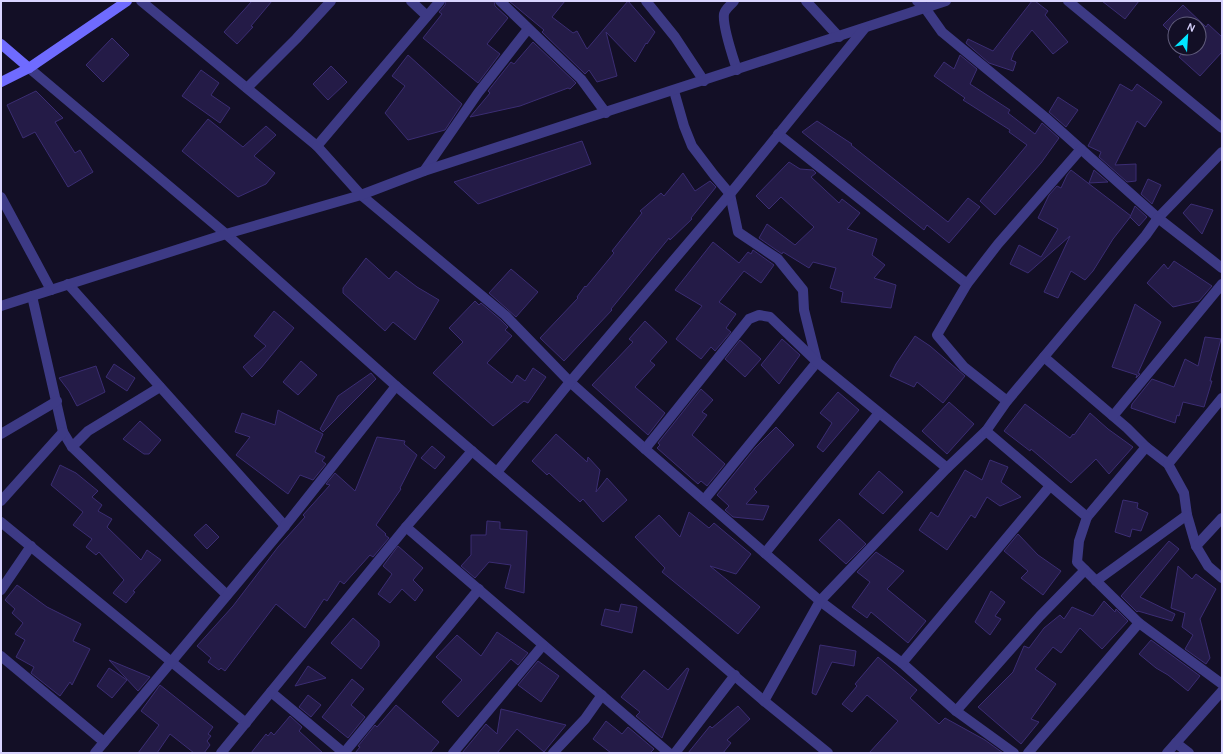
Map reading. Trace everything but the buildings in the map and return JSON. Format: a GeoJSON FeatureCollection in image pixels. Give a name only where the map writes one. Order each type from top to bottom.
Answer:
{"type":"FeatureCollection","features":[{"type":"Feature","properties":{"kind":"street"},"geometry":{"type":"LineString","coordinates":[[1,82],[29,68],[127,1]]}},
{"type":"Feature","properties":{"kind":"street"},"geometry":{"type":"LineString","coordinates":[[141,1],[317,146],[361,195],[505,315],[570,382],[820,601],[902,663],[956,711],[1014,753]]}},
{"type":"Feature","properties":{"kind":"street"},"geometry":{"type":"LineString","coordinates":[[247,88],[296,39],[331,1]]}},
{"type":"Feature","properties":{"kind":"street"},"geometry":{"type":"LineString","coordinates":[[411,1],[427,16]]}},
{"type":"Feature","properties":{"kind":"street"},"geometry":{"type":"LineString","coordinates":[[317,146],[440,1]]}},
{"type":"Feature","properties":{"kind":"street"},"geometry":{"type":"LineString","coordinates":[[500,1],[581,79],[606,113]]}},
{"type":"Feature","properties":{"kind":"street"},"geometry":{"type":"LineString","coordinates":[[646,1],[675,38],[704,81]]}},
{"type":"Feature","properties":{"kind":"street"},"geometry":{"type":"LineString","coordinates":[[734,1],[724,12],[724,18],[737,70]]}},
{"type":"Feature","properties":{"kind":"street"},"geometry":{"type":"LineString","coordinates":[[806,1],[839,37]]}},
{"type":"Feature","properties":{"kind":"street"},"geometry":{"type":"LineString","coordinates":[[1,306],[226,234],[361,195],[424,171],[839,37],[921,4],[946,1]]}},
{"type":"Feature","properties":{"kind":"street"},"geometry":{"type":"LineString","coordinates":[[1068,1],[1222,128]]}},
{"type":"Feature","properties":{"kind":"street"},"geometry":{"type":"LineString","coordinates":[[921,4],[942,32],[1081,149],[1158,218],[1222,268]]}},
{"type":"Feature","properties":{"kind":"street"},"geometry":{"type":"LineString","coordinates":[[497,472],[570,382],[730,194],[864,28]]}},
{"type":"Feature","properties":{"kind":"street"},"geometry":{"type":"LineString","coordinates":[[424,171],[478,93],[528,29]]}},
{"type":"Feature","properties":{"kind":"street"},"geometry":{"type":"LineString","coordinates":[[1,44],[226,234],[396,386],[764,701],[828,753]]}},
{"type":"Feature","properties":{"kind":"street"},"geometry":{"type":"LineString","coordinates":[[674,91],[684,126],[692,146],[730,194],[738,232],[778,259],[803,290],[804,310],[818,362]]}},
{"type":"Feature","properties":{"kind":"street"},"geometry":{"type":"LineString","coordinates":[[778,134],[967,284]]}},
{"type":"Feature","properties":{"kind":"street"},"geometry":{"type":"LineString","coordinates":[[1008,401],[964,367],[937,335],[967,284],[998,244],[1081,149]]}},
{"type":"Feature","properties":{"kind":"street"},"geometry":{"type":"LineString","coordinates":[[764,701],[820,601],[947,468],[986,431],[1008,401],[1146,235],[1158,218],[1222,152]]}},
{"type":"Feature","properties":{"kind":"street"},"geometry":{"type":"LineString","coordinates":[[1,197],[51,290]]}},
{"type":"Feature","properties":{"kind":"street"},"geometry":{"type":"LineString","coordinates":[[68,284],[285,526]]}},
{"type":"Feature","properties":{"kind":"street"},"geometry":{"type":"LineString","coordinates":[[1113,416],[1222,284]]}},
{"type":"Feature","properties":{"kind":"street"},"geometry":{"type":"LineString","coordinates":[[32,296],[63,432],[72,447],[227,595]]}},
{"type":"Feature","properties":{"kind":"street"},"geometry":{"type":"LineString","coordinates":[[645,449],[749,319],[759,315],[770,317],[818,362],[947,468]]}},
{"type":"Feature","properties":{"kind":"street"},"geometry":{"type":"LineString","coordinates":[[1044,357],[1113,416],[1146,447],[1168,464],[1184,494],[1187,515],[1196,546],[1208,566],[1222,578]]}},
{"type":"Feature","properties":{"kind":"street"},"geometry":{"type":"LineString","coordinates":[[704,500],[818,362]]}},
{"type":"Feature","properties":{"kind":"street"},"geometry":{"type":"LineString","coordinates":[[95,753],[285,526],[396,386]]}},
{"type":"Feature","properties":{"kind":"street"},"geometry":{"type":"LineString","coordinates":[[72,447],[88,431],[160,387]]}},
{"type":"Feature","properties":{"kind":"street"},"geometry":{"type":"LineString","coordinates":[[1168,464],[1222,398]]}},
{"type":"Feature","properties":{"kind":"street"},"geometry":{"type":"LineString","coordinates":[[1,434],[57,401]]}},
{"type":"Feature","properties":{"kind":"street"},"geometry":{"type":"LineString","coordinates":[[765,553],[879,413]]}},
{"type":"Feature","properties":{"kind":"street"},"geometry":{"type":"LineString","coordinates":[[986,431],[1087,517]]}},
{"type":"Feature","properties":{"kind":"street"},"geometry":{"type":"LineString","coordinates":[[1,501],[63,432]]}},
{"type":"Feature","properties":{"kind":"street"},"geometry":{"type":"LineString","coordinates":[[1146,447],[1087,517],[1079,541],[1077,562],[1139,623],[1222,684]]}},
{"type":"Feature","properties":{"kind":"street"},"geometry":{"type":"LineString","coordinates":[[221,753],[406,527],[472,451]]}},
{"type":"Feature","properties":{"kind":"street"},"geometry":{"type":"LineString","coordinates":[[902,663],[1050,486]]}},
{"type":"Feature","properties":{"kind":"street"},"geometry":{"type":"LineString","coordinates":[[1096,581],[1187,515]]}},
{"type":"Feature","properties":{"kind":"street"},"geometry":{"type":"LineString","coordinates":[[1196,546],[1222,518]]}},
{"type":"Feature","properties":{"kind":"street"},"geometry":{"type":"LineString","coordinates":[[1,522],[246,723]]}},
{"type":"Feature","properties":{"kind":"street"},"geometry":{"type":"LineString","coordinates":[[406,527],[669,753]]}},
{"type":"Feature","properties":{"kind":"street"},"geometry":{"type":"LineString","coordinates":[[1,590],[31,546]]}},
{"type":"Feature","properties":{"kind":"street"},"geometry":{"type":"LineString","coordinates":[[956,711],[1040,616],[1085,570]]}},
{"type":"Feature","properties":{"kind":"street"},"geometry":{"type":"LineString","coordinates":[[271,692],[344,753],[479,589]]}},
{"type":"Feature","properties":{"kind":"street"},"geometry":{"type":"LineString","coordinates":[[1028,753],[1139,623]]}},
{"type":"Feature","properties":{"kind":"street"},"geometry":{"type":"LineString","coordinates":[[453,753],[544,645]]}},
{"type":"Feature","properties":{"kind":"street"},"geometry":{"type":"LineString","coordinates":[[1,656],[104,742]]}},
{"type":"Feature","properties":{"kind":"street"},"geometry":{"type":"LineString","coordinates":[[675,753],[735,675]]}},
{"type":"Feature","properties":{"kind":"street"},"geometry":{"type":"LineString","coordinates":[[1167,753],[1222,691]]}},
{"type":"Feature","properties":{"kind":"street"},"geometry":{"type":"LineString","coordinates":[[553,753],[585,719],[602,695]]}},
{"type":"Feature","properties":{"kind":"street"},"geometry":{"type":"LineString","coordinates":[[1176,743],[1189,753]]}}]}
